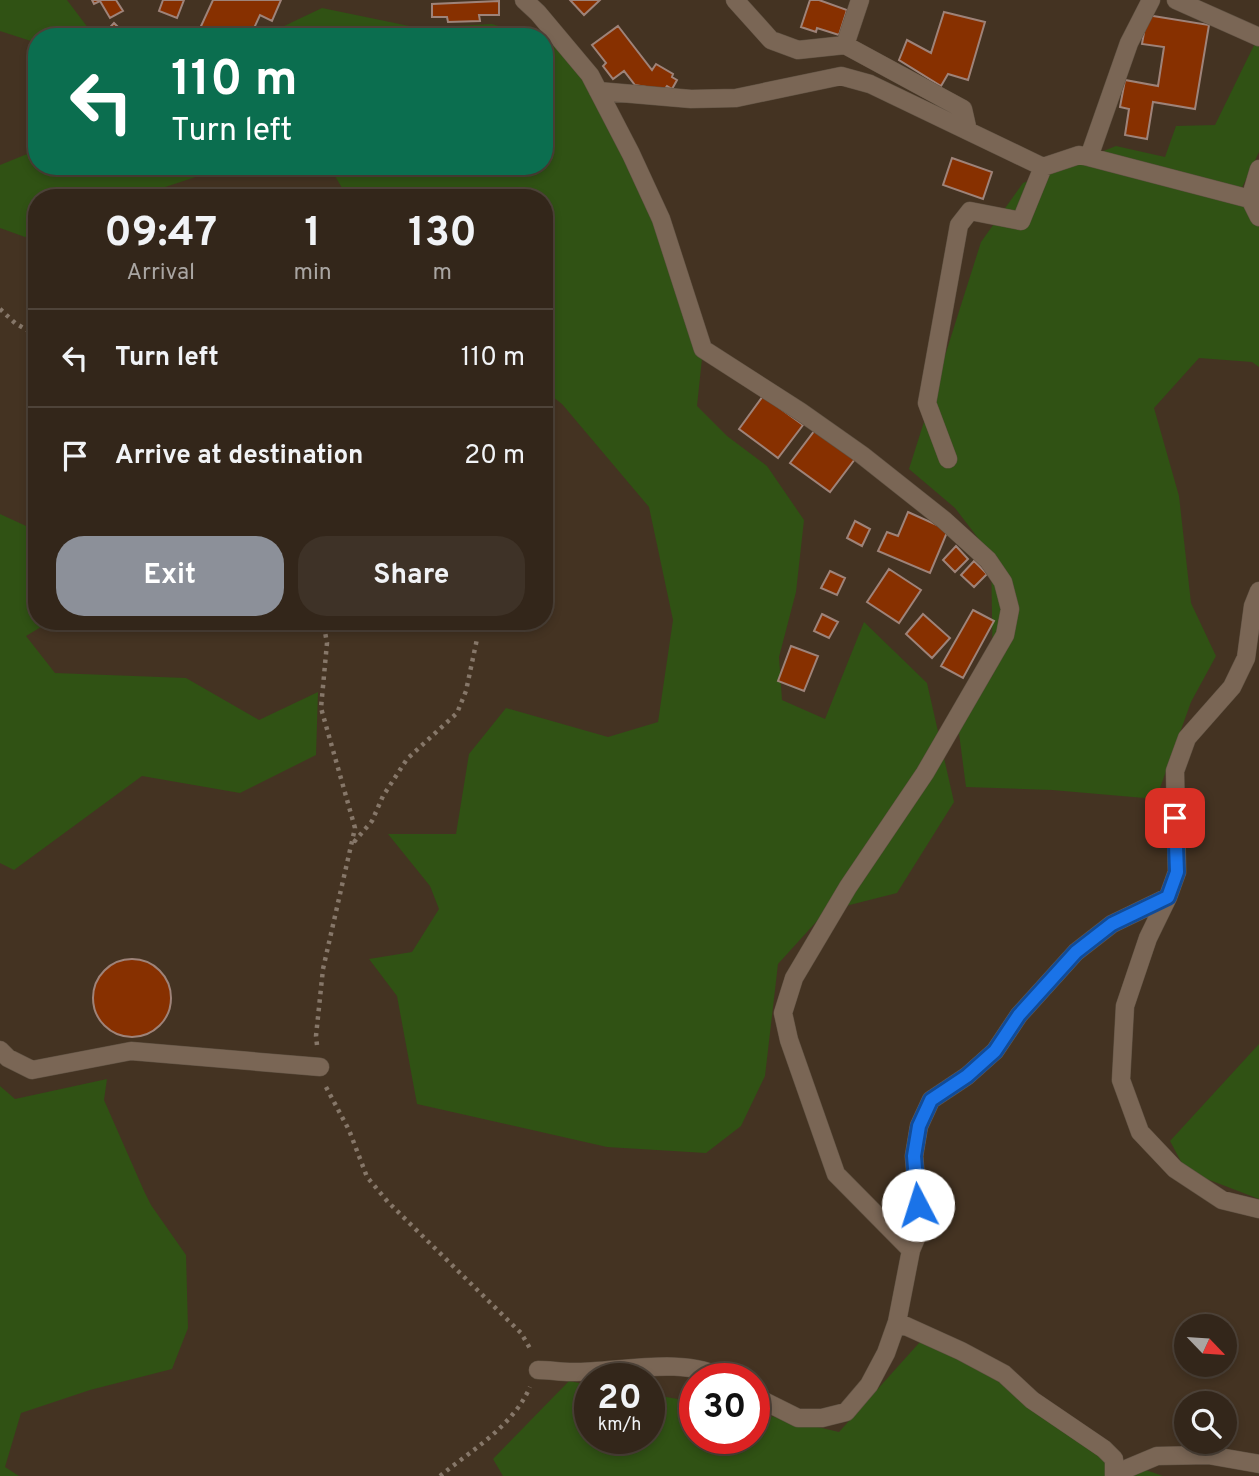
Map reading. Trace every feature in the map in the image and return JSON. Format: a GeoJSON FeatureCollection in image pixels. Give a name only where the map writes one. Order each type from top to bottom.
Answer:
{"type":"FeatureCollection","features":[{"type":"Feature","properties":{"kind":"street"},"geometry":{"type":"LineString","coordinates":[[524,0],[551,28]]}},
{"type":"Feature","properties":{"kind":"street"},"geometry":{"type":"LineString","coordinates":[[735,0],[771,40],[798,50],[845,45],[963,109],[968,131]]}},
{"type":"Feature","properties":{"kind":"street"},"geometry":{"type":"LineString","coordinates":[[845,45],[860,0]]}},
{"type":"Feature","properties":{"kind":"street"},"geometry":{"type":"LineString","coordinates":[[1089,157],[1129,43],[1152,0]]}},
{"type":"Feature","properties":{"kind":"street"},"geometry":{"type":"LineString","coordinates":[[1175,0],[1259,37]]}},
{"type":"Feature","properties":{"kind":"street"},"geometry":{"type":"LineString","coordinates":[[553,31],[590,75],[631,154],[661,219],[703,349],[862,455],[944,520],[988,560],[1003,582],[1010,609],[1005,635],[925,773],[848,887],[794,978],[783,1013],[789,1040],[836,1174],[911,1250]]}},
{"type":"Feature","properties":{"kind":"street"},"geometry":{"type":"LineString","coordinates":[[598,90],[691,99],[736,98],[841,76],[870,84],[1043,167],[1079,155],[1250,199]]}},
{"type":"Feature","properties":{"kind":"street"},"geometry":{"type":"LineString","coordinates":[[948,459],[927,404],[960,225],[970,211],[1021,221],[1043,167]]}},
{"type":"Feature","properties":{"kind":"street"},"geometry":{"type":"LineString","coordinates":[[1259,169],[1250,199],[1259,217]]}},
{"type":"Feature","properties":{"kind":"street"},"geometry":{"type":"LineString","coordinates":[[1259,591],[1253,606],[1245,658],[1232,687],[1187,737],[1175,771],[1177,872],[1148,938],[1125,1006],[1121,1080],[1140,1132],[1175,1169],[1222,1200],[1259,1209]]}},
{"type":"Feature","properties":{"kind":"street"},"geometry":{"type":"LineString","coordinates":[[770,1404],[798,1418],[822,1418],[846,1412],[869,1385],[886,1353],[897,1322],[911,1250],[920,1229],[914,1156],[919,1126],[931,1100],[967,1076],[995,1051],[1019,1015],[1076,952],[1112,924],[1168,897]]}},
{"type":"Feature","properties":{"kind":"street"},"geometry":{"type":"LineString","coordinates":[[0,1050],[8,1058],[32,1070],[131,1051],[320,1067]]}},
{"type":"Feature","properties":{"kind":"street"},"geometry":{"type":"LineString","coordinates":[[897,1322],[1004,1374],[1032,1400],[1104,1449],[1114,1460],[1114,1475],[1157,1456],[1208,1455],[1259,1464]]}},
{"type":"Feature","properties":{"kind":"street"},"geometry":{"type":"LineString","coordinates":[[538,1370],[571,1372],[679,1367]]}},
{"type":"Feature","properties":{"kind":"path"},"geometry":{"type":"LineString","coordinates":[[0,309],[28,331]]}},
{"type":"Feature","properties":{"kind":"path"},"geometry":{"type":"LineString","coordinates":[[325,630],[327,643],[321,708],[355,828],[323,969],[316,1036],[322,1078],[349,1130],[367,1177],[388,1202],[521,1333],[536,1357],[538,1370],[523,1405],[498,1430],[440,1476]]}},
{"type":"Feature","properties":{"kind":"path"},"geometry":{"type":"LineString","coordinates":[[352,845],[372,821],[383,796],[407,759],[457,713],[466,691],[478,639]]}},
{"type":"Feature","properties":{"kind":"green space"},"geometry":{"type":"Polygon","coordinates":[[[0,0],[67,0],[88,28],[28,28],[28,40],[0,31],[0,0]]]}},
{"type":"Feature","properties":{"kind":"green space"},"geometry":{"type":"Polygon","coordinates":[[[322,8],[419,28],[280,28],[322,8]]]}},
{"type":"Feature","properties":{"kind":"green space"},"geometry":{"type":"Polygon","coordinates":[[[492,24],[505,28],[419,28],[492,24]]]}},
{"type":"Feature","properties":{"kind":"green space"},"geometry":{"type":"Polygon","coordinates":[[[1259,35],[1259,152],[1238,196],[1259,197],[1259,367],[1252,362],[1199,358],[1154,408],[1179,496],[1191,603],[1216,656],[1191,702],[1156,799],[1052,790],[966,787],[957,718],[993,675],[991,555],[955,508],[909,469],[981,242],[1023,183],[1116,146],[1165,157],[1176,126],[1215,125],[1259,35]]]}},
{"type":"Feature","properties":{"kind":"green space"},"geometry":{"type":"Polygon","coordinates":[[[553,42],[565,45],[622,136],[703,349],[697,406],[727,436],[767,466],[804,520],[796,592],[779,657],[782,700],[825,719],[864,622],[927,683],[954,802],[897,893],[826,911],[778,964],[765,1076],[741,1126],[706,1153],[607,1147],[417,1104],[397,996],[369,959],[412,952],[439,909],[430,886],[388,834],[456,834],[469,754],[506,708],[608,737],[658,722],[673,620],[649,507],[562,404],[553,397],[553,189],[343,189],[334,175],[553,175],[553,42]]]}},
{"type":"Feature","properties":{"kind":"green space"},"geometry":{"type":"Polygon","coordinates":[[[28,154],[28,175],[202,175],[159,189],[28,189],[28,236],[25,237],[0,228],[0,165],[28,154]]]}},
{"type":"Feature","properties":{"kind":"green space"},"geometry":{"type":"Polygon","coordinates":[[[0,514],[28,527],[28,630],[36,630],[26,636],[55,673],[186,678],[259,720],[318,692],[316,755],[240,793],[142,776],[14,870],[0,863],[0,514]]]}},
{"type":"Feature","properties":{"kind":"green space"},"geometry":{"type":"Polygon","coordinates":[[[1259,1044],[1259,1199],[1186,1171],[1170,1141],[1259,1044]]]}},
{"type":"Feature","properties":{"kind":"green space"},"geometry":{"type":"Polygon","coordinates":[[[107,1079],[104,1100],[144,1191],[186,1255],[188,1328],[172,1369],[90,1390],[21,1413],[5,1467],[19,1476],[0,1476],[0,1086],[15,1099],[107,1079]]]}},
{"type":"Feature","properties":{"kind":"green space"},"geometry":{"type":"Polygon","coordinates":[[[928,1333],[1114,1459],[1163,1476],[503,1476],[493,1459],[569,1381],[574,1382],[574,1454],[665,1454],[665,1397],[679,1399],[679,1454],[770,1454],[770,1416],[839,1432],[928,1333]]]}},
{"type":"Feature","properties":{"kind":"building"},"geometry":{"type":"Polygon","coordinates":[[[92,0],[116,0],[123,11],[110,18],[100,1],[94,4],[92,0]]]}},
{"type":"Feature","properties":{"kind":"building"},"geometry":{"type":"Polygon","coordinates":[[[163,0],[184,0],[177,18],[159,11],[163,0]]]}},
{"type":"Feature","properties":{"kind":"building"},"geometry":{"type":"Polygon","coordinates":[[[213,0],[281,0],[272,21],[260,15],[254,28],[200,28],[213,0]]]}},
{"type":"Feature","properties":{"kind":"building"},"geometry":{"type":"Polygon","coordinates":[[[570,0],[600,0],[584,15],[570,0]]]}},
{"type":"Feature","properties":{"kind":"building"},"geometry":{"type":"Polygon","coordinates":[[[810,0],[819,0],[847,10],[839,35],[817,28],[816,32],[801,27],[810,0]]]}},
{"type":"Feature","properties":{"kind":"building"},"geometry":{"type":"Polygon","coordinates":[[[499,1],[499,15],[479,15],[480,21],[448,22],[447,17],[432,17],[432,4],[499,1]]]}},
{"type":"Feature","properties":{"kind":"building"},"geometry":{"type":"Polygon","coordinates":[[[944,12],[985,22],[968,80],[948,74],[941,86],[899,60],[907,40],[931,53],[944,12]]]}},
{"type":"Feature","properties":{"kind":"building"},"geometry":{"type":"Polygon","coordinates":[[[1147,15],[1209,25],[1195,109],[1153,102],[1147,139],[1125,135],[1129,109],[1120,107],[1125,80],[1158,86],[1164,47],[1142,44],[1147,15]]]}},
{"type":"Feature","properties":{"kind":"building"},"geometry":{"type":"Polygon","coordinates":[[[618,26],[652,70],[656,64],[673,74],[672,77],[677,80],[672,89],[667,86],[664,90],[635,85],[624,71],[613,79],[603,66],[606,63],[592,45],[618,26]]]}},
{"type":"Feature","properties":{"kind":"building"},"geometry":{"type":"Polygon","coordinates":[[[952,158],[992,172],[983,199],[943,185],[952,158]]]}},
{"type":"Feature","properties":{"kind":"building"},"geometry":{"type":"Polygon","coordinates":[[[763,396],[803,425],[778,458],[739,429],[763,396]]]}},
{"type":"Feature","properties":{"kind":"building"},"geometry":{"type":"Polygon","coordinates":[[[815,430],[855,459],[830,492],[790,463],[815,430]]]}},
{"type":"Feature","properties":{"kind":"building"},"geometry":{"type":"Polygon","coordinates":[[[908,512],[948,530],[930,573],[878,551],[887,532],[898,536],[908,512]]]}},
{"type":"Feature","properties":{"kind":"building"},"geometry":{"type":"Polygon","coordinates":[[[855,521],[870,529],[862,546],[847,538],[855,521]]]}},
{"type":"Feature","properties":{"kind":"building"},"geometry":{"type":"Polygon","coordinates":[[[956,546],[968,559],[955,572],[943,560],[956,546]]]}},
{"type":"Feature","properties":{"kind":"building"},"geometry":{"type":"Polygon","coordinates":[[[974,561],[987,574],[974,587],[961,575],[974,561]]]}},
{"type":"Feature","properties":{"kind":"building"},"geometry":{"type":"Polygon","coordinates":[[[889,569],[921,590],[899,623],[867,602],[889,569]]]}},
{"type":"Feature","properties":{"kind":"building"},"geometry":{"type":"Polygon","coordinates":[[[830,571],[845,578],[837,595],[821,588],[830,571]]]}},
{"type":"Feature","properties":{"kind":"building"},"geometry":{"type":"Polygon","coordinates":[[[973,610],[994,621],[963,678],[941,666],[973,610]]]}},
{"type":"Feature","properties":{"kind":"building"},"geometry":{"type":"Polygon","coordinates":[[[822,614],[838,622],[829,638],[814,631],[822,614]]]}},
{"type":"Feature","properties":{"kind":"building"},"geometry":{"type":"Polygon","coordinates":[[[923,614],[950,638],[932,658],[906,634],[923,614]]]}},
{"type":"Feature","properties":{"kind":"building"},"geometry":{"type":"Polygon","coordinates":[[[791,646],[818,656],[804,691],[778,681],[791,646]]]}},
{"type":"Feature","properties":{"kind":"building"},"geometry":{"type":"Polygon","coordinates":[[[124,959],[140,959],[154,965],[165,976],[171,990],[171,1006],[165,1020],[154,1031],[140,1037],[124,1037],[110,1031],[99,1020],[93,1006],[93,990],[99,976],[110,965],[124,959]]]}},
{"type":"Feature","properties":{"kind":"route"},"geometry":{"type":"LineString","coordinates":[[918,1205],[914,1156],[919,1126],[931,1100],[967,1076],[995,1051],[1019,1015],[1076,952],[1112,924],[1168,897],[1177,872],[1175,818]]}}]}
